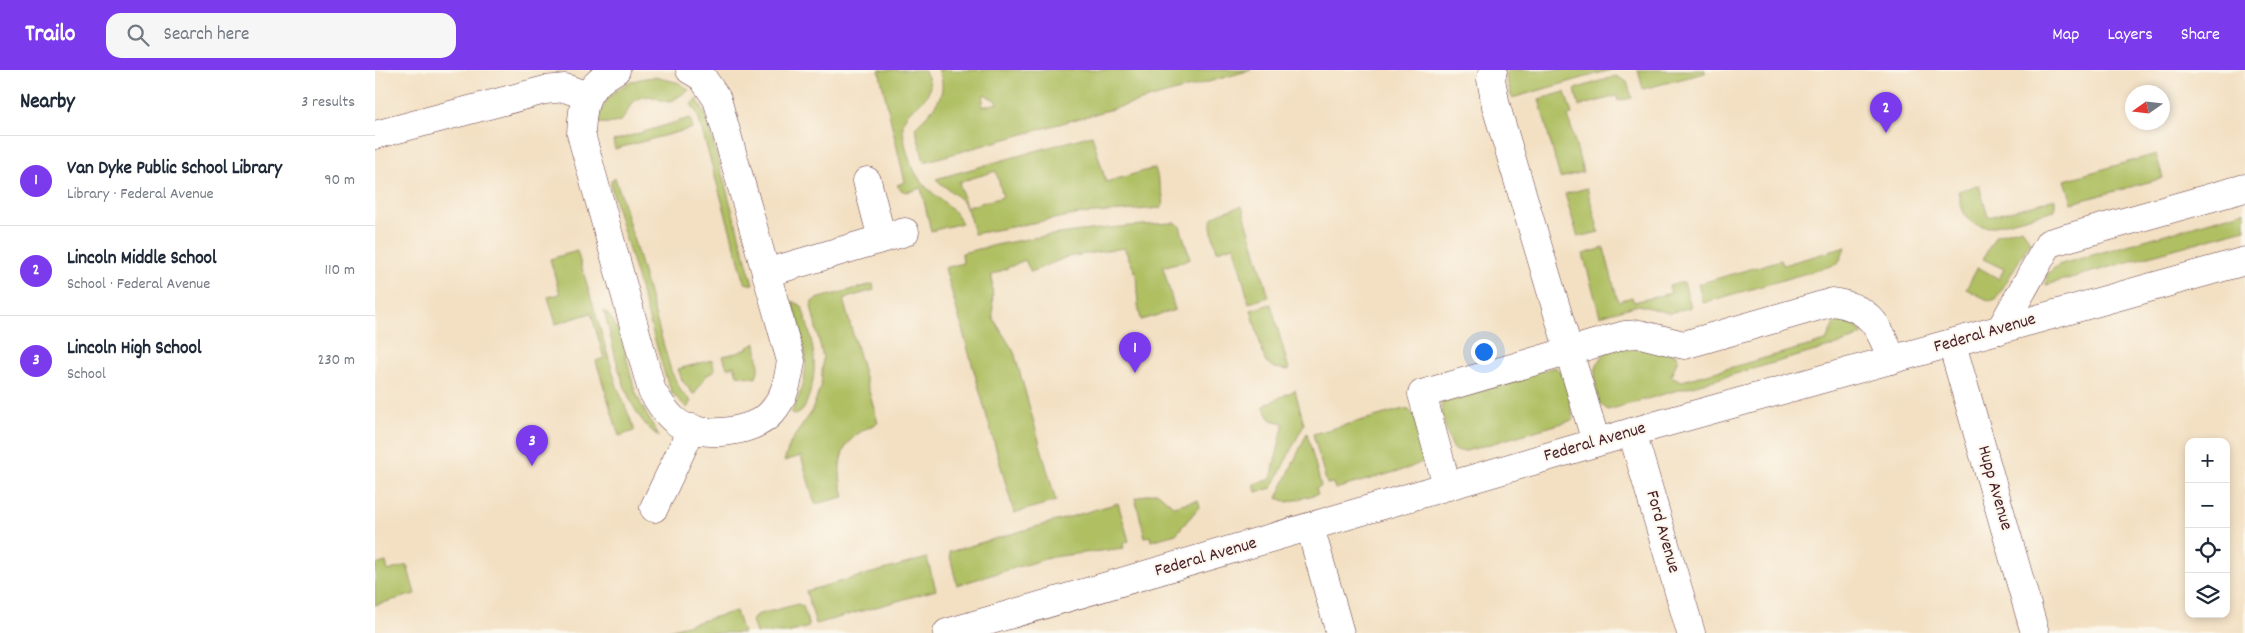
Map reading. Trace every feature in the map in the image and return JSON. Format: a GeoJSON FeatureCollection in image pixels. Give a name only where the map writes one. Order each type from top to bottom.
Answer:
{"type":"FeatureCollection","features":[{"type":"Feature","properties":{"kind":"street"},"geometry":{"type":"LineString","coordinates":[[616,70],[598,81],[587,96],[583,104],[581,134],[653,391],[663,410],[679,424],[703,431],[727,432],[754,426],[771,414],[786,390],[791,361],[717,99],[702,77],[690,70]]}},
{"type":"Feature","properties":{"kind":"street"},"geometry":{"type":"LineString","coordinates":[[1493,70],[1491,79],[1496,106],[1596,442]]}},
{"type":"Feature","properties":{"kind":"street"},"geometry":{"type":"LineString","coordinates":[[375,135],[545,90],[565,88],[587,96]]}},
{"type":"Feature","properties":{"kind":"street"},"geometry":{"type":"LineString","coordinates":[[766,272],[894,235],[867,181]]}},
{"type":"Feature","properties":{"kind":"street"},"geometry":{"type":"LineString","coordinates":[[2000,330],[2049,242],[2245,188]]}},
{"type":"Feature","properties":{"kind":"street","name":"Federal Avenue"},"geometry":{"type":"LineString","coordinates":[[947,633],[993,627],[1310,527],[1596,442],[1953,344],[2245,261]]}},
{"type":"Feature","properties":{"kind":"street"},"geometry":{"type":"LineString","coordinates":[[1447,486],[1422,394],[1625,335],[1640,334],[1683,345],[1833,302],[1849,304],[1867,316],[1880,329],[1892,360]]}},
{"type":"Feature","properties":{"kind":"street","name":"Hupp Avenue"},"geometry":{"type":"LineString","coordinates":[[1953,344],[2035,633]]}},
{"type":"Feature","properties":{"kind":"street"},"geometry":{"type":"LineString","coordinates":[[654,508],[692,428]]}},
{"type":"Feature","properties":{"kind":"street","name":"Ford Avenue"},"geometry":{"type":"LineString","coordinates":[[1633,432],[1691,633]]}},
{"type":"Feature","properties":{"kind":"street"},"geometry":{"type":"LineString","coordinates":[[1310,527],[1340,633]]}},
{"type":"Feature","properties":{"kind":"green space"},"geometry":{"type":"Polygon","coordinates":[[[879,70],[924,70],[929,81],[929,90],[926,97],[908,114],[904,121],[905,145],[912,167],[920,180],[959,217],[962,223],[931,231],[921,188],[905,192],[897,185],[905,182],[879,70]]]}},
{"type":"Feature","properties":{"kind":"green space"},"geometry":{"type":"Polygon","coordinates":[[[938,70],[1251,70],[924,162],[915,127],[933,109],[941,95],[941,79],[938,70]],[[984,94],[982,107],[998,103],[984,94]]]}},
{"type":"Feature","properties":{"kind":"green space"},"geometry":{"type":"Polygon","coordinates":[[[1507,70],[1611,70],[1512,98],[1506,77],[1507,70]]]}},
{"type":"Feature","properties":{"kind":"green space"},"geometry":{"type":"Polygon","coordinates":[[[1638,70],[1705,70],[1705,73],[1643,89],[1638,70]]]}},
{"type":"Feature","properties":{"kind":"green space"},"geometry":{"type":"Polygon","coordinates":[[[1616,76],[1627,82],[1632,98],[1618,101],[1617,96],[1579,106],[1575,89],[1616,76]]]}},
{"type":"Feature","properties":{"kind":"green space"},"geometry":{"type":"Polygon","coordinates":[[[655,77],[680,83],[689,90],[670,102],[647,96],[643,97],[631,105],[622,120],[611,123],[598,123],[605,104],[618,90],[626,84],[655,77]]]}},
{"type":"Feature","properties":{"kind":"green space"},"geometry":{"type":"Polygon","coordinates":[[[1565,92],[1572,114],[1568,116],[1583,172],[1560,178],[1539,99],[1565,92]]]}},
{"type":"Feature","properties":{"kind":"green space"},"geometry":{"type":"Polygon","coordinates":[[[697,99],[706,116],[753,285],[745,283],[697,113],[691,104],[697,99]]]}},
{"type":"Feature","properties":{"kind":"green space"},"geometry":{"type":"Polygon","coordinates":[[[690,118],[693,128],[615,149],[613,141],[690,118]]]}},
{"type":"Feature","properties":{"kind":"green space"},"geometry":{"type":"Polygon","coordinates":[[[1092,135],[1106,182],[1155,168],[1163,196],[1162,208],[1080,214],[974,234],[964,204],[936,179],[1092,135]],[[996,171],[959,182],[966,207],[1003,197],[996,171]]]}},
{"type":"Feature","properties":{"kind":"green space"},"geometry":{"type":"Polygon","coordinates":[[[2156,154],[2163,178],[2072,203],[2065,180],[2156,154]]]}},
{"type":"Feature","properties":{"kind":"green space"},"geometry":{"type":"Polygon","coordinates":[[[615,178],[671,371],[682,393],[691,401],[687,408],[672,393],[665,375],[611,187],[611,181],[615,178]]]}},
{"type":"Feature","properties":{"kind":"green space"},"geometry":{"type":"Polygon","coordinates":[[[1979,185],[1988,217],[2055,199],[2055,210],[1991,227],[1975,224],[1966,217],[1961,206],[1958,191],[1979,185]]]}},
{"type":"Feature","properties":{"kind":"green space"},"geometry":{"type":"Polygon","coordinates":[[[1587,188],[1599,232],[1578,237],[1565,194],[1587,188]]]}},
{"type":"Feature","properties":{"kind":"green space"},"geometry":{"type":"Polygon","coordinates":[[[1242,206],[1269,297],[1249,303],[1234,246],[1217,251],[1211,224],[1212,219],[1221,213],[1242,206]]]}},
{"type":"Feature","properties":{"kind":"green space"},"geometry":{"type":"Polygon","coordinates":[[[2245,211],[2245,229],[2046,285],[2047,274],[2058,265],[2245,211]]]}},
{"type":"Feature","properties":{"kind":"green space"},"geometry":{"type":"Polygon","coordinates":[[[1177,223],[1180,226],[1190,259],[1163,267],[1175,310],[1141,320],[1136,274],[1124,248],[1067,257],[1031,272],[1025,260],[992,275],[993,318],[1014,352],[1056,501],[1014,513],[945,268],[963,263],[962,253],[1014,241],[1117,227],[1177,223]]]}},
{"type":"Feature","properties":{"kind":"green space"},"geometry":{"type":"Polygon","coordinates":[[[2022,228],[2030,242],[1996,299],[1990,301],[1966,289],[1978,267],[1999,279],[2004,269],[1983,259],[1996,235],[2022,228]]]}},
{"type":"Feature","properties":{"kind":"green space"},"geometry":{"type":"Polygon","coordinates":[[[1846,247],[1838,264],[1703,303],[1698,284],[1781,260],[1783,265],[1846,247]]]}},
{"type":"Feature","properties":{"kind":"green space"},"geometry":{"type":"Polygon","coordinates":[[[1604,248],[1618,301],[1632,297],[1634,302],[1671,293],[1669,286],[1684,282],[1691,307],[1669,313],[1638,305],[1600,316],[1583,254],[1604,248]]]}},
{"type":"Feature","properties":{"kind":"green space"},"geometry":{"type":"Polygon","coordinates":[[[577,251],[617,386],[634,428],[634,431],[619,436],[596,361],[604,358],[591,313],[556,324],[548,297],[560,294],[550,259],[577,251]]]}},
{"type":"Feature","properties":{"kind":"green space"},"geometry":{"type":"Polygon","coordinates":[[[873,284],[874,290],[843,299],[878,423],[856,436],[843,451],[840,472],[844,497],[815,504],[801,456],[784,461],[791,441],[811,413],[821,386],[823,358],[811,306],[812,302],[816,299],[873,284]]]}},
{"type":"Feature","properties":{"kind":"green space"},"geometry":{"type":"Polygon","coordinates":[[[792,301],[802,306],[812,342],[814,365],[814,376],[806,404],[801,412],[795,415],[791,413],[803,383],[805,357],[801,331],[792,301]]]}},
{"type":"Feature","properties":{"kind":"green space"},"geometry":{"type":"Polygon","coordinates":[[[1271,304],[1289,370],[1274,368],[1265,361],[1251,310],[1271,304]]]}},
{"type":"Feature","properties":{"kind":"green space"},"geometry":{"type":"Polygon","coordinates":[[[604,311],[611,318],[621,337],[636,393],[659,437],[636,412],[622,380],[604,311]]]}},
{"type":"Feature","properties":{"kind":"green space"},"geometry":{"type":"Polygon","coordinates":[[[1839,317],[1853,323],[1862,335],[1844,343],[1608,410],[1600,404],[1595,375],[1597,366],[1600,359],[1606,353],[1615,348],[1632,345],[1676,355],[1678,359],[1671,376],[1682,381],[1826,341],[1836,319],[1839,317]]]}},
{"type":"Feature","properties":{"kind":"green space"},"geometry":{"type":"Polygon","coordinates":[[[756,343],[759,367],[756,378],[737,375],[734,366],[727,368],[723,356],[740,352],[756,343]]]}},
{"type":"Feature","properties":{"kind":"green space"},"geometry":{"type":"Polygon","coordinates":[[[712,360],[715,370],[706,376],[694,395],[682,380],[678,369],[712,360]]]}},
{"type":"Feature","properties":{"kind":"green space"},"geometry":{"type":"Polygon","coordinates":[[[1555,367],[1565,383],[1570,399],[1573,420],[1466,451],[1455,451],[1447,433],[1441,410],[1443,399],[1555,367]]]}},
{"type":"Feature","properties":{"kind":"green space"},"geometry":{"type":"Polygon","coordinates":[[[1295,390],[1304,424],[1272,488],[1256,492],[1254,484],[1271,479],[1284,423],[1271,420],[1263,406],[1295,390]]]}},
{"type":"Feature","properties":{"kind":"green space"},"geometry":{"type":"Polygon","coordinates":[[[1403,409],[1409,410],[1414,415],[1424,461],[1409,468],[1335,489],[1333,483],[1327,484],[1313,434],[1403,409]]]}},
{"type":"Feature","properties":{"kind":"green space"},"geometry":{"type":"Polygon","coordinates":[[[1307,433],[1321,486],[1316,488],[1318,494],[1288,502],[1277,498],[1307,433]]]}},
{"type":"Feature","properties":{"kind":"green space"},"geometry":{"type":"Polygon","coordinates":[[[1157,492],[1173,506],[1198,500],[1200,506],[1176,534],[1151,541],[1150,536],[1145,537],[1135,498],[1157,492]]]}},
{"type":"Feature","properties":{"kind":"green space"},"geometry":{"type":"Polygon","coordinates":[[[1118,503],[1129,541],[1123,544],[1124,548],[1052,557],[957,585],[949,552],[1118,503]]]}},
{"type":"Feature","properties":{"kind":"green space"},"geometry":{"type":"Polygon","coordinates":[[[927,558],[936,590],[816,624],[806,591],[927,558]]]}},
{"type":"Feature","properties":{"kind":"green space"},"geometry":{"type":"Polygon","coordinates":[[[386,562],[388,571],[407,565],[415,594],[375,605],[375,565],[386,562]]]}},
{"type":"Feature","properties":{"kind":"green space"},"geometry":{"type":"Polygon","coordinates":[[[798,604],[803,606],[809,627],[787,633],[756,633],[752,621],[756,615],[798,604]]]}},
{"type":"Feature","properties":{"kind":"green space"},"geometry":{"type":"Polygon","coordinates":[[[736,611],[743,633],[659,633],[736,611]]]}},
{"type":"Feature","properties":{"kind":"place","name":"Lincoln Middle School"},"geometry":{"type":"Point","coordinates":[1886,133]}},
{"type":"Feature","properties":{"kind":"place","name":"Van Dyke Public School Library"},"geometry":{"type":"Point","coordinates":[1135,373]}},
{"type":"Feature","properties":{"kind":"place","name":"Lincoln High School"},"geometry":{"type":"Point","coordinates":[532,466]}}]}
